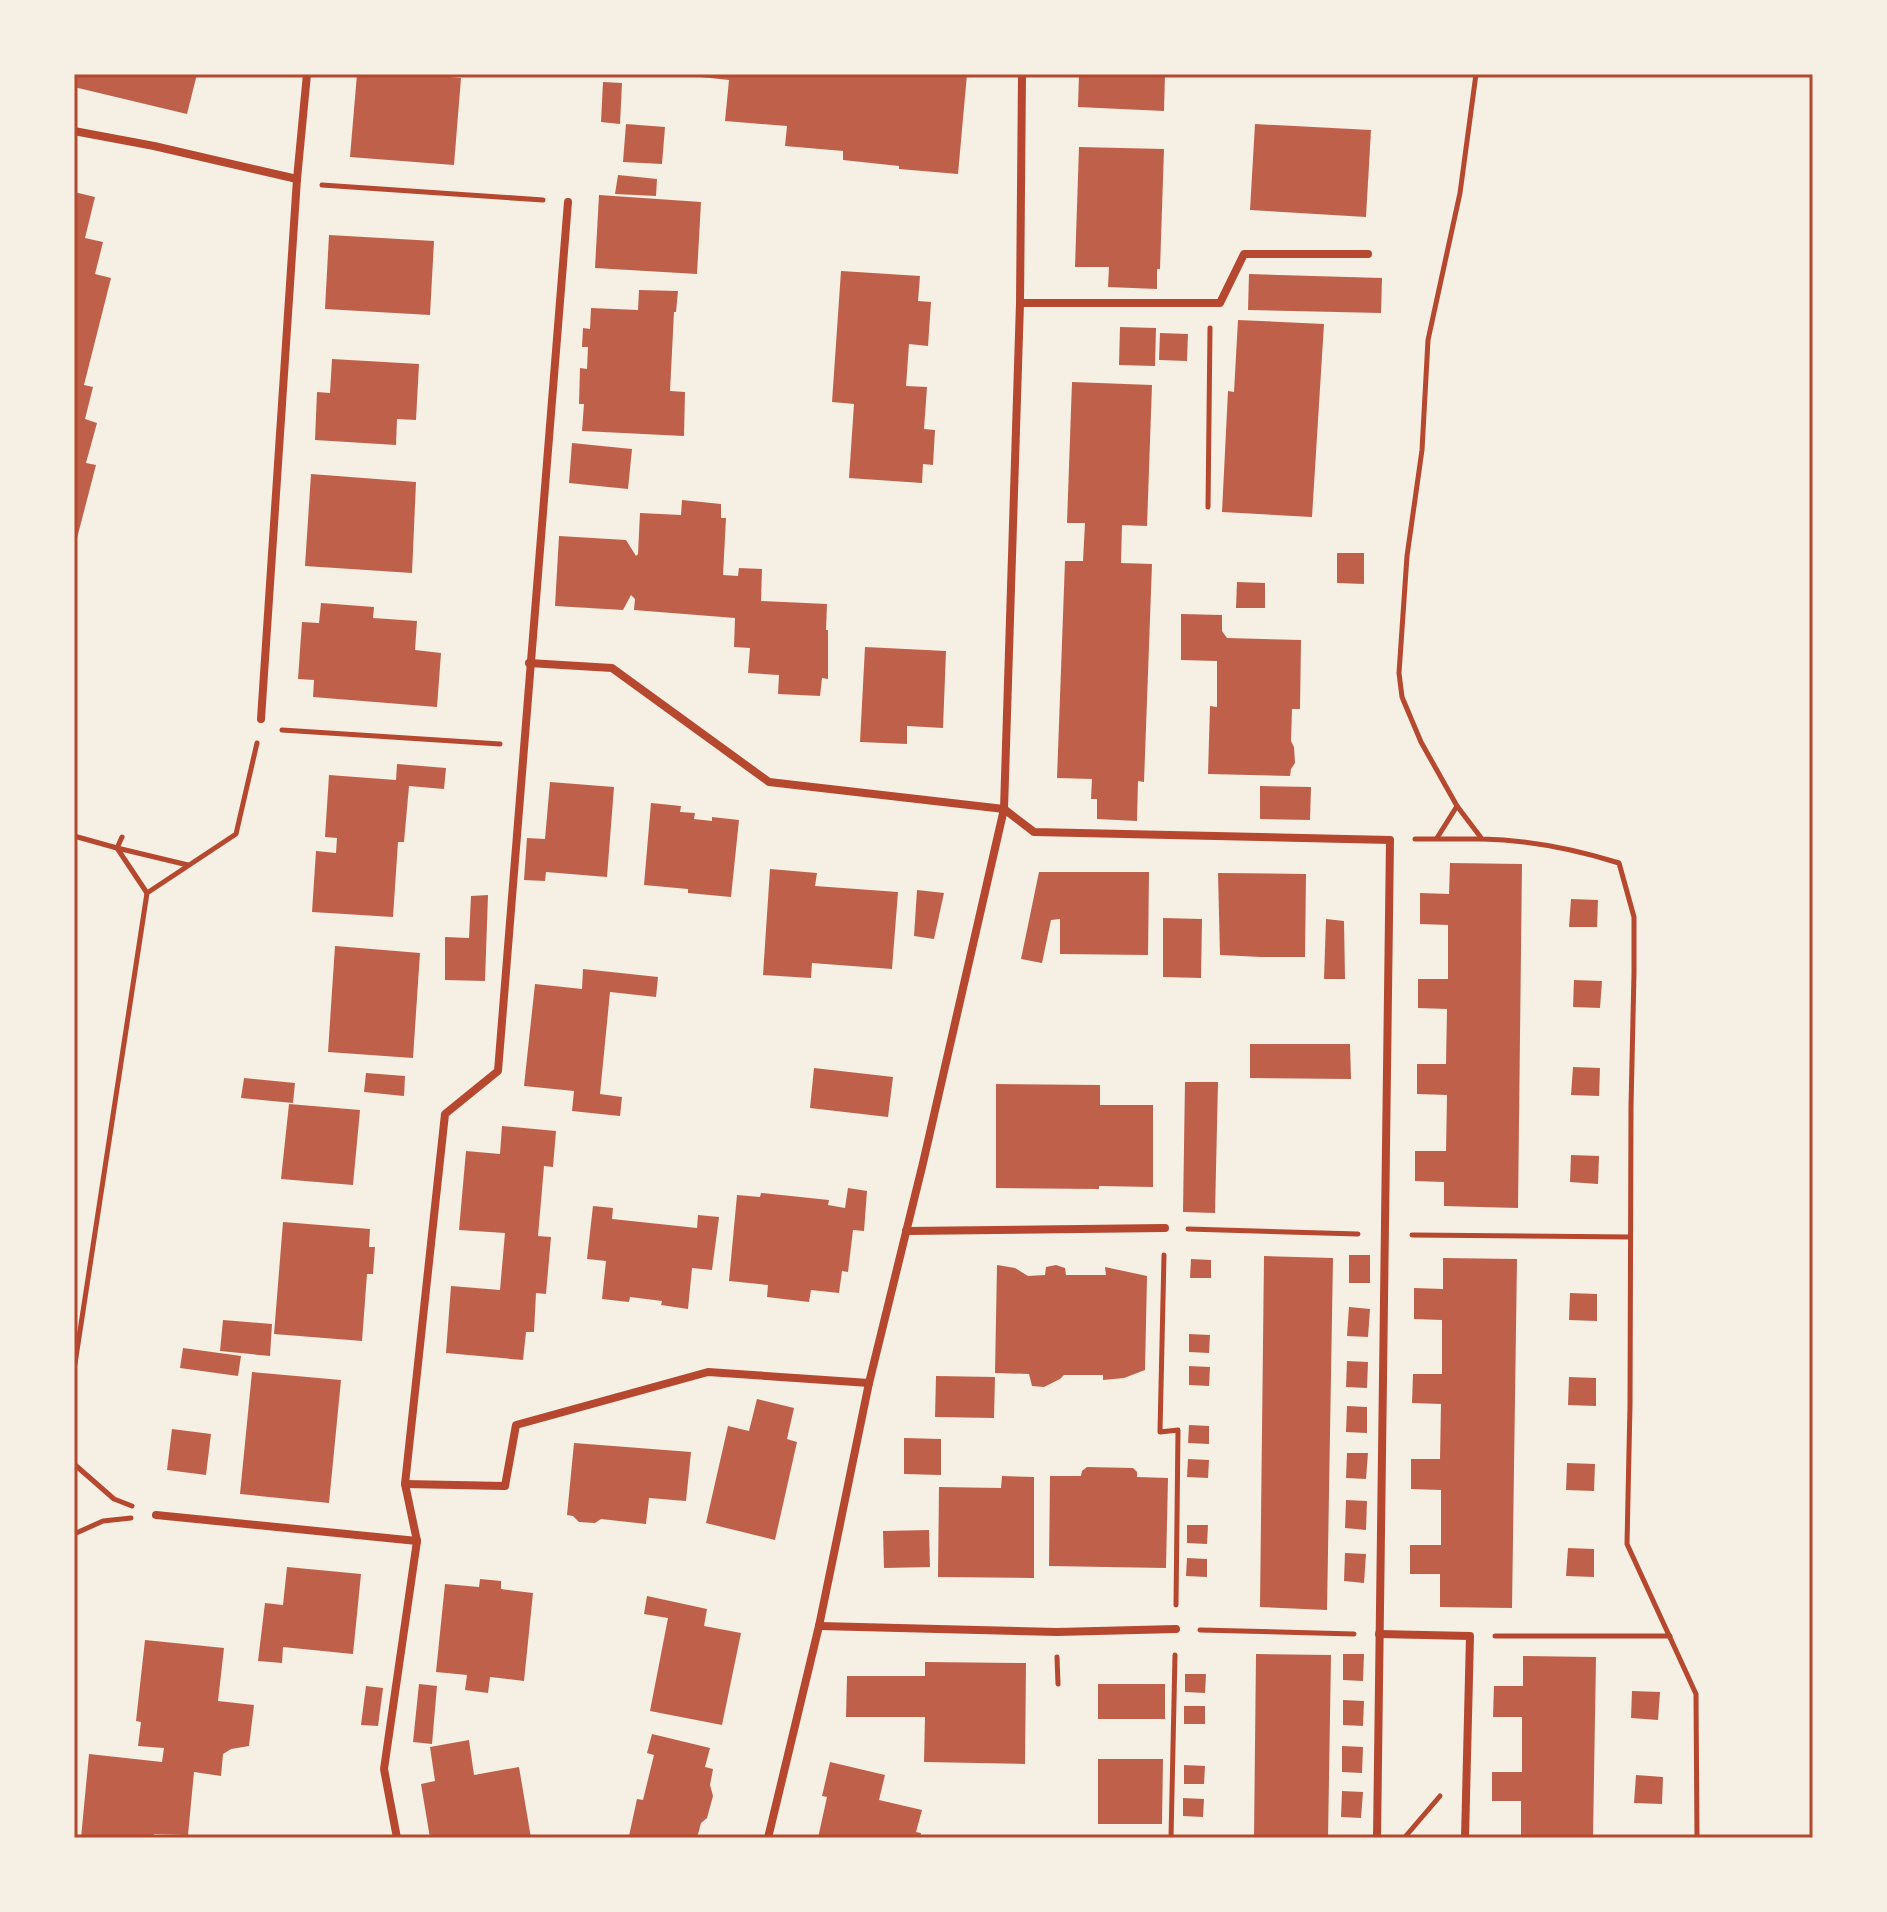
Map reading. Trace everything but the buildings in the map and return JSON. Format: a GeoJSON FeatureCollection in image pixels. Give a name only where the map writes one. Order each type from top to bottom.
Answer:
{"type":"FeatureCollection","features":[{"type":"Feature","properties":{"kind":"street"},"geometry":{"type":"LineString","coordinates":[[261,724],[297,179],[307,74]]}},
{"type":"Feature","properties":{"kind":"street"},"geometry":{"type":"LineString","coordinates":[[768,1838],[819,1626],[869,1383],[1004,809],[1020,303],[1022,74]]}},
{"type":"Feature","properties":{"kind":"street"},"geometry":{"type":"LineString","coordinates":[[74,131],[297,179]]}},
{"type":"Feature","properties":{"kind":"street"},"geometry":{"type":"LineString","coordinates":[[397,1838],[384,1769],[417,1541],[405,1484],[445,1114],[498,1071],[568,202]]}},
{"type":"Feature","properties":{"kind":"street"},"geometry":{"type":"LineString","coordinates":[[1020,303],[1220,303],[1244,254],[1368,254]]}},
{"type":"Feature","properties":{"kind":"street"},"geometry":{"type":"LineString","coordinates":[[529,663],[612,668],[769,782],[1004,809],[1034,832],[1390,840],[1377,1838]]}},
{"type":"Feature","properties":{"kind":"street"},"geometry":{"type":"LineString","coordinates":[[906,1231],[1165,1228]]}},
{"type":"Feature","properties":{"kind":"street"},"geometry":{"type":"LineString","coordinates":[[405,1484],[505,1486],[516,1425],[708,1372],[869,1383]]}},
{"type":"Feature","properties":{"kind":"street"},"geometry":{"type":"LineString","coordinates":[[156,1515],[417,1541]]}},
{"type":"Feature","properties":{"kind":"street"},"geometry":{"type":"LineString","coordinates":[[819,1626],[1057,1632],[1176,1629]]}},
{"type":"Feature","properties":{"kind":"street"},"geometry":{"type":"LineString","coordinates":[[1379,1634],[1470,1636],[1465,1838]]}},
{"type":"Feature","properties":{"kind":"path"},"geometry":{"type":"LineString","coordinates":[[1476,74],[1460,193],[1428,340],[1422,450],[1407,556],[1399,673],[1402,697],[1421,742],[1457,806],[1482,839]]}},
{"type":"Feature","properties":{"kind":"path"},"geometry":{"type":"LineString","coordinates":[[297,179],[328,186],[568,202]]}},
{"type":"Feature","properties":{"kind":"path"},"geometry":{"type":"LineString","coordinates":[[1208,507],[1210,303]]}},
{"type":"Feature","properties":{"kind":"path"},"geometry":{"type":"LineString","coordinates":[[147,893],[236,834],[261,724],[525,745]]}},
{"type":"Feature","properties":{"kind":"path"},"geometry":{"type":"LineString","coordinates":[[1437,838],[1457,806]]}},
{"type":"Feature","properties":{"kind":"path"},"geometry":{"type":"LineString","coordinates":[[74,836],[189,866]]}},
{"type":"Feature","properties":{"kind":"path"},"geometry":{"type":"LineString","coordinates":[[117,848],[122,837]]}},
{"type":"Feature","properties":{"kind":"path"},"geometry":{"type":"LineString","coordinates":[[1390,840],[1437,838],[1527,842],[1587,853],[1619,863],[1634,917],[1627,1544],[1696,1694],[1697,1838]]}},
{"type":"Feature","properties":{"kind":"path"},"geometry":{"type":"LineString","coordinates":[[74,1370],[147,893],[117,848]]}},
{"type":"Feature","properties":{"kind":"path"},"geometry":{"type":"LineString","coordinates":[[1171,1838],[1178,1430],[1160,1432],[1165,1228],[1385,1235],[1630,1237]]}},
{"type":"Feature","properties":{"kind":"path"},"geometry":{"type":"LineString","coordinates":[[74,1464],[114,1499],[156,1515]]}},
{"type":"Feature","properties":{"kind":"path"},"geometry":{"type":"LineString","coordinates":[[74,1534],[103,1521],[156,1515]]}},
{"type":"Feature","properties":{"kind":"path"},"geometry":{"type":"LineString","coordinates":[[1176,1629],[1379,1634]]}},
{"type":"Feature","properties":{"kind":"path"},"geometry":{"type":"LineString","coordinates":[[1470,1636],[1670,1636]]}},
{"type":"Feature","properties":{"kind":"path"},"geometry":{"type":"LineString","coordinates":[[1404,1838],[1466,1764]]}}]}
